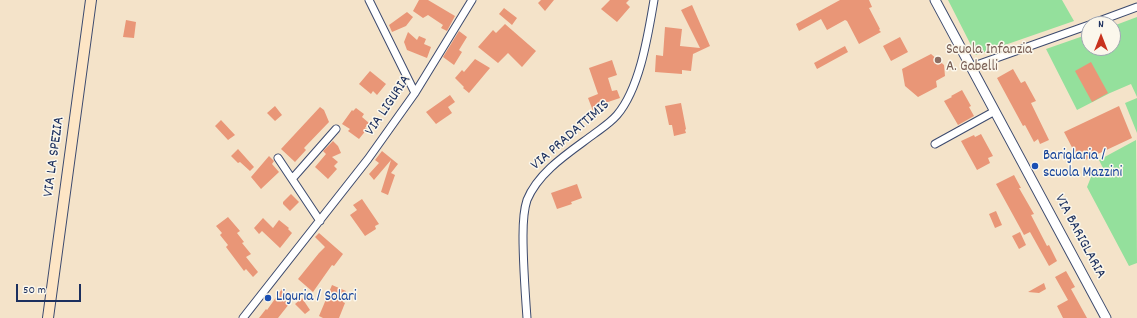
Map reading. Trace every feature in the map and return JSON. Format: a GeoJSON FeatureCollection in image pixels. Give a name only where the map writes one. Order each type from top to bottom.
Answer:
{"type":"FeatureCollection","features":[{"type":"Feature","properties":{"kind":"main road","name":"VIA LA SPEZIA"},"geometry":{"type":"LineString","coordinates":[[48,318],[91,0]]}},
{"type":"Feature","properties":{"kind":"street"},"geometry":{"type":"LineString","coordinates":[[369,0],[415,93]]}},
{"type":"Feature","properties":{"kind":"street","name":"VIA LIGURIA"},"geometry":{"type":"LineString","coordinates":[[243,318],[368,159],[415,93],[472,0]]}},
{"type":"Feature","properties":{"kind":"street","name":"VIA PRADATTIMIS"},"geometry":{"type":"LineString","coordinates":[[527,318],[523,243],[524,215],[528,200],[536,184],[550,169],[607,124],[623,107],[633,85],[643,53],[654,0]]}},
{"type":"Feature","properties":{"kind":"street","name":"VIA BARIGLARIA"},"geometry":{"type":"LineString","coordinates":[[935,0],[1106,318]]}},
{"type":"Feature","properties":{"kind":"street"},"geometry":{"type":"LineString","coordinates":[[1112,16],[1137,7]]}},
{"type":"Feature","properties":{"kind":"street"},"geometry":{"type":"LineString","coordinates":[[971,67],[1081,27]]}},
{"type":"Feature","properties":{"kind":"street"},"geometry":{"type":"LineString","coordinates":[[935,144],[995,111]]}},
{"type":"Feature","properties":{"kind":"street"},"geometry":{"type":"LineString","coordinates":[[292,179],[336,129]]}},
{"type":"Feature","properties":{"kind":"street"},"geometry":{"type":"LineString","coordinates":[[278,158],[320,221]]}},
{"type":"Feature","properties":{"kind":"green space"},"geometry":{"type":"Polygon","coordinates":[[[948,0],[1062,0],[1074,21],[976,55],[948,0]]]}},
{"type":"Feature","properties":{"kind":"green space"},"geometry":{"type":"Polygon","coordinates":[[[1137,17],[1137,97],[1131,84],[1077,110],[1046,49],[1081,37],[1081,56],[1121,56],[1121,23],[1137,17]]]}},
{"type":"Feature","properties":{"kind":"green space"},"geometry":{"type":"Polygon","coordinates":[[[1137,98],[1137,133],[1125,103],[1137,98]]]}},
{"type":"Feature","properties":{"kind":"green space"},"geometry":{"type":"Polygon","coordinates":[[[1136,140],[1137,263],[1129,266],[1087,187],[1093,172],[1103,168],[1099,160],[1136,140]]]}},
{"type":"Feature","properties":{"kind":"building"},"geometry":{"type":"Polygon","coordinates":[[[419,0],[428,0],[455,16],[447,31],[441,28],[443,25],[428,15],[423,18],[413,11],[419,0]]]}},
{"type":"Feature","properties":{"kind":"building"},"geometry":{"type":"Polygon","coordinates":[[[541,0],[554,0],[545,11],[538,3],[541,0]]]}},
{"type":"Feature","properties":{"kind":"building"},"geometry":{"type":"Polygon","coordinates":[[[610,0],[629,0],[626,3],[630,7],[617,22],[601,9],[610,0]]]}},
{"type":"Feature","properties":{"kind":"building"},"geometry":{"type":"Polygon","coordinates":[[[840,0],[869,0],[872,7],[869,8],[881,32],[859,44],[847,21],[845,20],[827,30],[821,19],[799,31],[796,24],[840,0]]]}},
{"type":"Feature","properties":{"kind":"building"},"geometry":{"type":"Polygon","coordinates":[[[692,5],[710,46],[693,54],[691,71],[682,70],[682,74],[655,72],[656,55],[663,56],[665,27],[682,29],[680,46],[700,48],[681,10],[692,5]]]}},
{"type":"Feature","properties":{"kind":"building"},"geometry":{"type":"Polygon","coordinates":[[[504,8],[517,18],[512,25],[499,14],[504,8]]]}},
{"type":"Feature","properties":{"kind":"building"},"geometry":{"type":"Polygon","coordinates":[[[407,12],[413,17],[406,26],[392,32],[389,25],[407,12]]]}},
{"type":"Feature","properties":{"kind":"building"},"geometry":{"type":"Polygon","coordinates":[[[126,20],[136,22],[134,38],[123,37],[126,20]]]}},
{"type":"Feature","properties":{"kind":"building"},"geometry":{"type":"Polygon","coordinates":[[[505,24],[536,51],[522,67],[508,53],[498,63],[478,47],[493,30],[496,33],[505,24]]]}},
{"type":"Feature","properties":{"kind":"building"},"geometry":{"type":"Polygon","coordinates":[[[459,31],[467,37],[459,50],[462,52],[454,65],[443,57],[459,31]]]}},
{"type":"Feature","properties":{"kind":"building"},"geometry":{"type":"Polygon","coordinates":[[[408,32],[417,40],[419,36],[426,39],[424,44],[431,47],[427,58],[407,50],[404,42],[408,32]]]}},
{"type":"Feature","properties":{"kind":"building"},"geometry":{"type":"Polygon","coordinates":[[[900,37],[908,52],[891,61],[883,46],[900,37]]]}},
{"type":"Feature","properties":{"kind":"building"},"geometry":{"type":"Polygon","coordinates":[[[845,46],[848,52],[817,69],[814,63],[845,46]]]}},
{"type":"Feature","properties":{"kind":"building"},"geometry":{"type":"Polygon","coordinates":[[[931,54],[944,65],[945,76],[936,81],[937,87],[918,97],[905,86],[902,69],[931,54]]]}},
{"type":"Feature","properties":{"kind":"building"},"geometry":{"type":"Polygon","coordinates":[[[475,59],[490,68],[469,93],[455,78],[462,70],[464,72],[475,59]]]}},
{"type":"Feature","properties":{"kind":"building"},"geometry":{"type":"Polygon","coordinates":[[[612,60],[617,75],[608,78],[612,91],[617,90],[620,98],[599,105],[600,108],[593,111],[588,98],[598,94],[589,68],[612,60]]]}},
{"type":"Feature","properties":{"kind":"building"},"geometry":{"type":"Polygon","coordinates":[[[1091,62],[1108,93],[1092,102],[1075,71],[1091,62]]]}},
{"type":"Feature","properties":{"kind":"building"},"geometry":{"type":"Polygon","coordinates":[[[1013,69],[1021,83],[1025,81],[1036,101],[1031,103],[1049,140],[1040,144],[1038,139],[1034,142],[1025,125],[1023,126],[997,78],[1013,69]]]}},
{"type":"Feature","properties":{"kind":"building"},"geometry":{"type":"Polygon","coordinates":[[[370,71],[386,84],[377,95],[373,91],[371,94],[359,84],[370,71]]]}},
{"type":"Feature","properties":{"kind":"building"},"geometry":{"type":"Polygon","coordinates":[[[962,90],[971,106],[969,107],[974,116],[958,125],[944,101],[962,90]]]}},
{"type":"Feature","properties":{"kind":"building"},"geometry":{"type":"Polygon","coordinates":[[[450,95],[455,102],[448,107],[452,113],[436,124],[426,112],[450,95]]]}},
{"type":"Feature","properties":{"kind":"building"},"geometry":{"type":"Polygon","coordinates":[[[681,103],[686,133],[674,136],[672,125],[669,125],[665,106],[681,103]]]}},
{"type":"Feature","properties":{"kind":"building"},"geometry":{"type":"Polygon","coordinates":[[[275,106],[282,115],[275,121],[267,113],[275,106]]]}},
{"type":"Feature","properties":{"kind":"building"},"geometry":{"type":"Polygon","coordinates":[[[1119,106],[1132,138],[1085,160],[1078,159],[1064,132],[1119,106]]]}},
{"type":"Feature","properties":{"kind":"building"},"geometry":{"type":"Polygon","coordinates":[[[320,107],[324,110],[329,122],[304,148],[306,150],[295,162],[281,149],[320,107]]]}},
{"type":"Feature","properties":{"kind":"building"},"geometry":{"type":"Polygon","coordinates":[[[356,108],[364,114],[362,117],[369,123],[365,128],[367,129],[359,139],[348,131],[350,129],[342,124],[352,110],[353,111],[356,108]]]}},
{"type":"Feature","properties":{"kind":"building"},"geometry":{"type":"Polygon","coordinates":[[[221,120],[235,135],[228,140],[215,126],[221,120]]]}},
{"type":"Feature","properties":{"kind":"building"},"geometry":{"type":"Polygon","coordinates":[[[981,134],[993,156],[988,158],[990,163],[977,170],[961,141],[974,135],[975,137],[981,134]]]}},
{"type":"Feature","properties":{"kind":"building"},"geometry":{"type":"Polygon","coordinates":[[[333,141],[338,146],[341,153],[332,157],[338,162],[334,166],[337,169],[328,179],[315,167],[326,154],[323,151],[333,141]]]}},
{"type":"Feature","properties":{"kind":"building"},"geometry":{"type":"Polygon","coordinates":[[[238,149],[254,167],[250,171],[231,156],[238,149]]]}},
{"type":"Feature","properties":{"kind":"building"},"geometry":{"type":"Polygon","coordinates":[[[382,151],[398,164],[391,173],[395,175],[388,195],[381,192],[391,160],[374,180],[369,174],[379,163],[375,160],[382,151]]]}},
{"type":"Feature","properties":{"kind":"building"},"geometry":{"type":"Polygon","coordinates":[[[269,156],[274,161],[272,164],[279,172],[261,189],[251,177],[269,156]]]}},
{"type":"Feature","properties":{"kind":"building"},"geometry":{"type":"Polygon","coordinates":[[[1014,175],[1021,188],[1019,188],[1034,214],[1031,215],[1047,246],[1049,245],[1057,261],[1049,266],[1030,232],[1024,235],[996,184],[1014,175]]]}},
{"type":"Feature","properties":{"kind":"building"},"geometry":{"type":"Polygon","coordinates":[[[577,184],[582,198],[571,202],[572,204],[557,209],[551,193],[577,184]]]}},
{"type":"Feature","properties":{"kind":"building"},"geometry":{"type":"Polygon","coordinates":[[[291,194],[299,202],[290,211],[283,204],[283,202],[291,194]]]}},
{"type":"Feature","properties":{"kind":"building"},"geometry":{"type":"Polygon","coordinates":[[[362,199],[379,224],[375,226],[376,229],[365,236],[350,215],[357,210],[353,205],[362,199]]]}},
{"type":"Feature","properties":{"kind":"building"},"geometry":{"type":"Polygon","coordinates":[[[996,211],[1002,225],[995,228],[989,214],[996,211]]]}},
{"type":"Feature","properties":{"kind":"building"},"geometry":{"type":"Polygon","coordinates":[[[228,217],[240,231],[237,233],[244,242],[242,243],[251,254],[246,257],[258,272],[253,277],[246,269],[244,271],[226,247],[228,245],[220,235],[222,233],[216,226],[228,217]]]}},
{"type":"Feature","properties":{"kind":"building"},"geometry":{"type":"Polygon","coordinates":[[[263,218],[273,228],[279,220],[289,228],[288,229],[292,233],[280,248],[262,231],[259,234],[254,228],[263,218]]]}},
{"type":"Feature","properties":{"kind":"building"},"geometry":{"type":"Polygon","coordinates":[[[1020,232],[1026,245],[1019,249],[1012,236],[1020,232]]]}},
{"type":"Feature","properties":{"kind":"building"},"geometry":{"type":"Polygon","coordinates":[[[319,233],[343,254],[334,266],[332,265],[313,292],[298,279],[325,247],[315,237],[319,233]]]}},
{"type":"Feature","properties":{"kind":"building"},"geometry":{"type":"Polygon","coordinates":[[[1066,271],[1075,287],[1071,289],[1087,318],[1063,318],[1057,306],[1068,300],[1055,277],[1066,271]]]}},
{"type":"Feature","properties":{"kind":"building"},"geometry":{"type":"Polygon","coordinates":[[[1044,283],[1046,289],[1039,293],[1028,292],[1044,283]]]}},
{"type":"Feature","properties":{"kind":"building"},"geometry":{"type":"Polygon","coordinates":[[[332,285],[346,291],[343,302],[345,303],[339,318],[323,318],[319,316],[332,285]]]}},
{"type":"Feature","properties":{"kind":"building"},"geometry":{"type":"Polygon","coordinates":[[[282,289],[293,299],[278,318],[259,318],[266,309],[267,310],[282,289]]]}},
{"type":"Feature","properties":{"kind":"building"},"geometry":{"type":"Polygon","coordinates":[[[302,298],[310,310],[305,314],[295,304],[302,298]]]}},
{"type":"Feature","properties":{"kind":"place","name":"Scuola Infanzia A. Gabelli"},"geometry":{"type":"Point","coordinates":[938,60]}},
{"type":"Feature","properties":{"kind":"place","name":"Bariglaria / scuola Mazzini"},"geometry":{"type":"Point","coordinates":[1035,166]}},
{"type":"Feature","properties":{"kind":"place","name":"Liguria / Solari"},"geometry":{"type":"Point","coordinates":[268,298]}}]}
